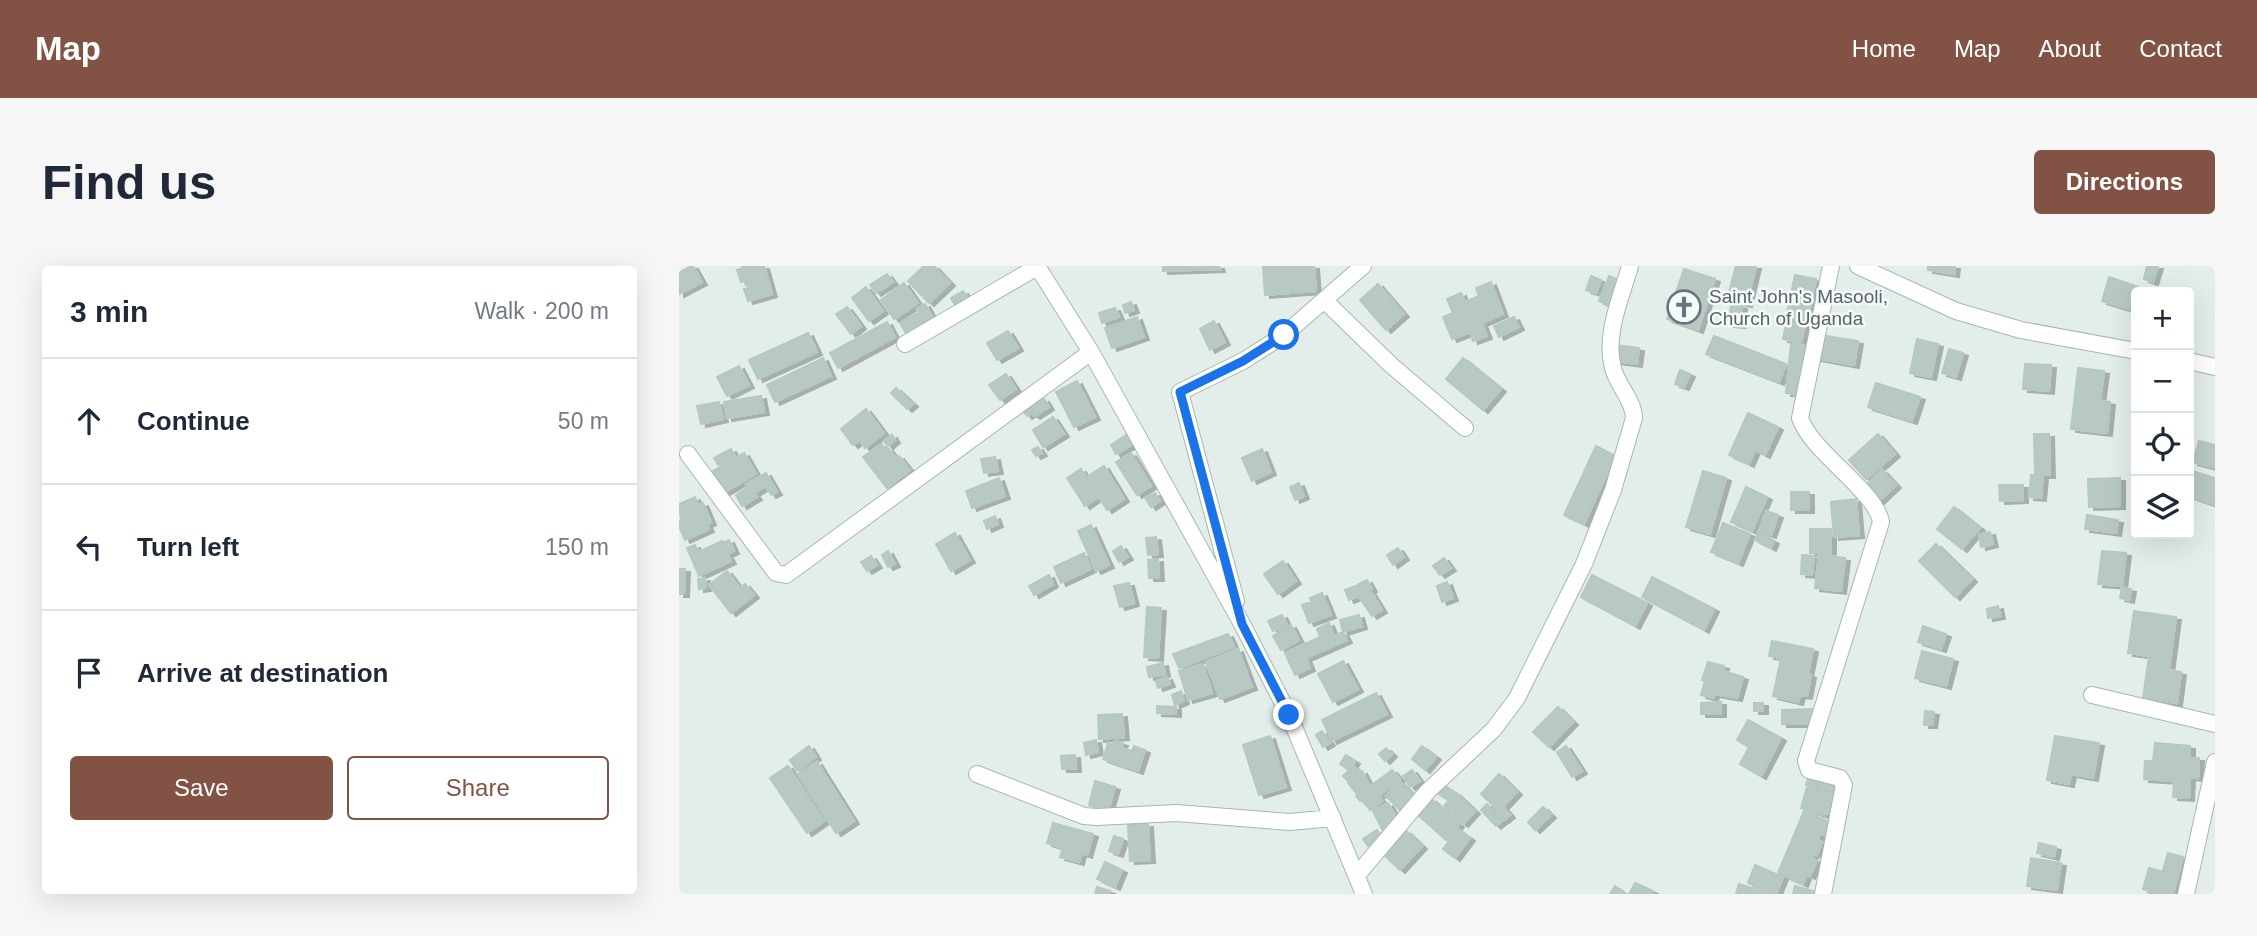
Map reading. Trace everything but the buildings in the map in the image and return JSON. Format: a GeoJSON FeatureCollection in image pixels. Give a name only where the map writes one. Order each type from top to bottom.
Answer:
{"type":"FeatureCollection","features":[{"type":"Feature","properties":{"kind":"street"},"geometry":{"type":"LineString","coordinates":[[1242,624],[1180,392],[1243,361],[1284,335],[1363,266]]}},
{"type":"Feature","properties":{"kind":"street"},"geometry":{"type":"LineString","coordinates":[[1357,875],[1428,791],[1494,729],[1517,698],[1584,564],[1613,490],[1635,418],[1613,368],[1609,342],[1630,266]]}},
{"type":"Feature","properties":{"kind":"street"},"geometry":{"type":"LineString","coordinates":[[1823,894],[1844,785],[1840,778],[1809,770],[1806,761],[1881,522],[1875,506],[1805,430],[1800,418],[1831,266]]}},
{"type":"Feature","properties":{"kind":"street"},"geometry":{"type":"LineString","coordinates":[[905,344],[1037,267],[1091,352],[1242,624],[1289,715],[1364,894]]}},
{"type":"Feature","properties":{"kind":"street"},"geometry":{"type":"LineString","coordinates":[[1866,268],[1956,311],[2021,330],[2131,350]]}},
{"type":"Feature","properties":{"kind":"street"},"geometry":{"type":"LineString","coordinates":[[1324,300],[1391,365],[1465,428]]}},
{"type":"Feature","properties":{"kind":"street"},"geometry":{"type":"LineString","coordinates":[[688,454],[776,573],[786,575],[1091,352]]}},
{"type":"Feature","properties":{"kind":"street"},"geometry":{"type":"LineString","coordinates":[[2194,362],[2215,367]]}},
{"type":"Feature","properties":{"kind":"street"},"geometry":{"type":"LineString","coordinates":[[2092,695],[2215,724]]}},
{"type":"Feature","properties":{"kind":"street"},"geometry":{"type":"LineString","coordinates":[[2186,894],[2212,796],[2215,762]]}},
{"type":"Feature","properties":{"kind":"street"},"geometry":{"type":"LineString","coordinates":[[977,774],[1084,816],[1176,813],[1290,822],[1333,818]]}},
{"type":"Feature","properties":{"kind":"place","name":"Saint John's Masooli, Church of Uganda"},"geometry":{"type":"Point","coordinates":[1684,307]}},
{"type":"Feature","properties":{"kind":"route"},"geometry":{"type":"LineString","coordinates":[[1284,335],[1243,361],[1180,392],[1242,624],[1289,715]]}}]}
